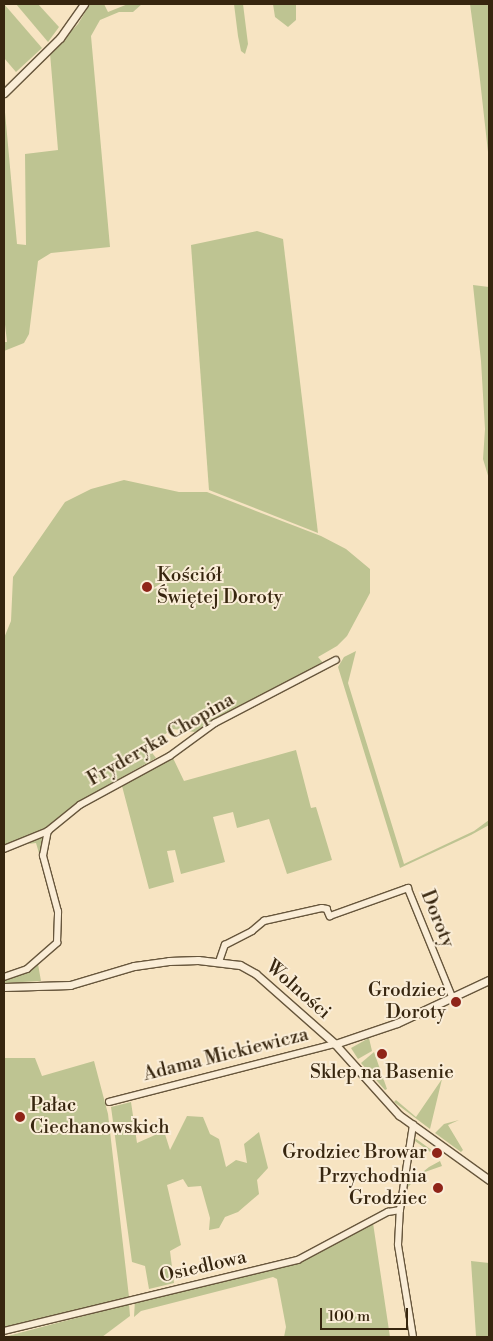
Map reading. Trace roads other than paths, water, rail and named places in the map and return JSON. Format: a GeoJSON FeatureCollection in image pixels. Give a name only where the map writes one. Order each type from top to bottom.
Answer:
{"type":"FeatureCollection","features":[{"type":"Feature","properties":{"kind":"street"},"geometry":{"type":"LineString","coordinates":[[4,93],[60,38],[84,4]]}},
{"type":"Feature","properties":{"kind":"street","name":"Fryderyka Chopina"},"geometry":{"type":"LineString","coordinates":[[4,850],[48,831],[80,805],[170,756],[215,724],[336,660]]}},
{"type":"Feature","properties":{"kind":"street"},"geometry":{"type":"LineString","coordinates":[[4,977],[27,969],[57,943],[58,912],[43,856],[48,831]]}},
{"type":"Feature","properties":{"kind":"street","name":"Doroty"},"geometry":{"type":"LineString","coordinates":[[220,962],[224,945],[252,931],[264,920],[322,908],[327,909],[330,916],[408,888],[453,998]]}},
{"type":"Feature","properties":{"kind":"street","name":"Wolności"},"geometry":{"type":"LineString","coordinates":[[4,987],[70,985],[150,963],[220,962],[240,965],[256,974],[335,1044],[379,1095],[413,1125],[489,1180]]}},
{"type":"Feature","properties":{"kind":"street","name":"Adama Mickiewicza"},"geometry":{"type":"LineString","coordinates":[[109,1102],[335,1044],[397,1023],[489,980]]}},
{"type":"Feature","properties":{"kind":"street"},"geometry":{"type":"LineString","coordinates":[[413,1125],[400,1210],[398,1245],[413,1337]]}},
{"type":"Feature","properties":{"kind":"street","name":"Osiedlowa"},"geometry":{"type":"LineString","coordinates":[[4,1331],[298,1260],[388,1212],[400,1210]]}},
{"type":"Feature","properties":{"kind":"place","name":"Kościół Świętej Doroty"},"geometry":{"type":"Point","coordinates":[147,587]}},
{"type":"Feature","properties":{"kind":"place","name":"Grodziec Doroty"},"geometry":{"type":"Point","coordinates":[456,1002]}},
{"type":"Feature","properties":{"kind":"place","name":"Sklep na Basenie"},"geometry":{"type":"Point","coordinates":[382,1054]}},
{"type":"Feature","properties":{"kind":"place","name":"Pałac Ciechanowskich"},"geometry":{"type":"Point","coordinates":[20,1117]}},
{"type":"Feature","properties":{"kind":"place","name":"Grodziec Browar"},"geometry":{"type":"Point","coordinates":[437,1153]}},
{"type":"Feature","properties":{"kind":"place","name":"Przychodnia Grodziec"},"geometry":{"type":"Point","coordinates":[438,1188]}}]}
